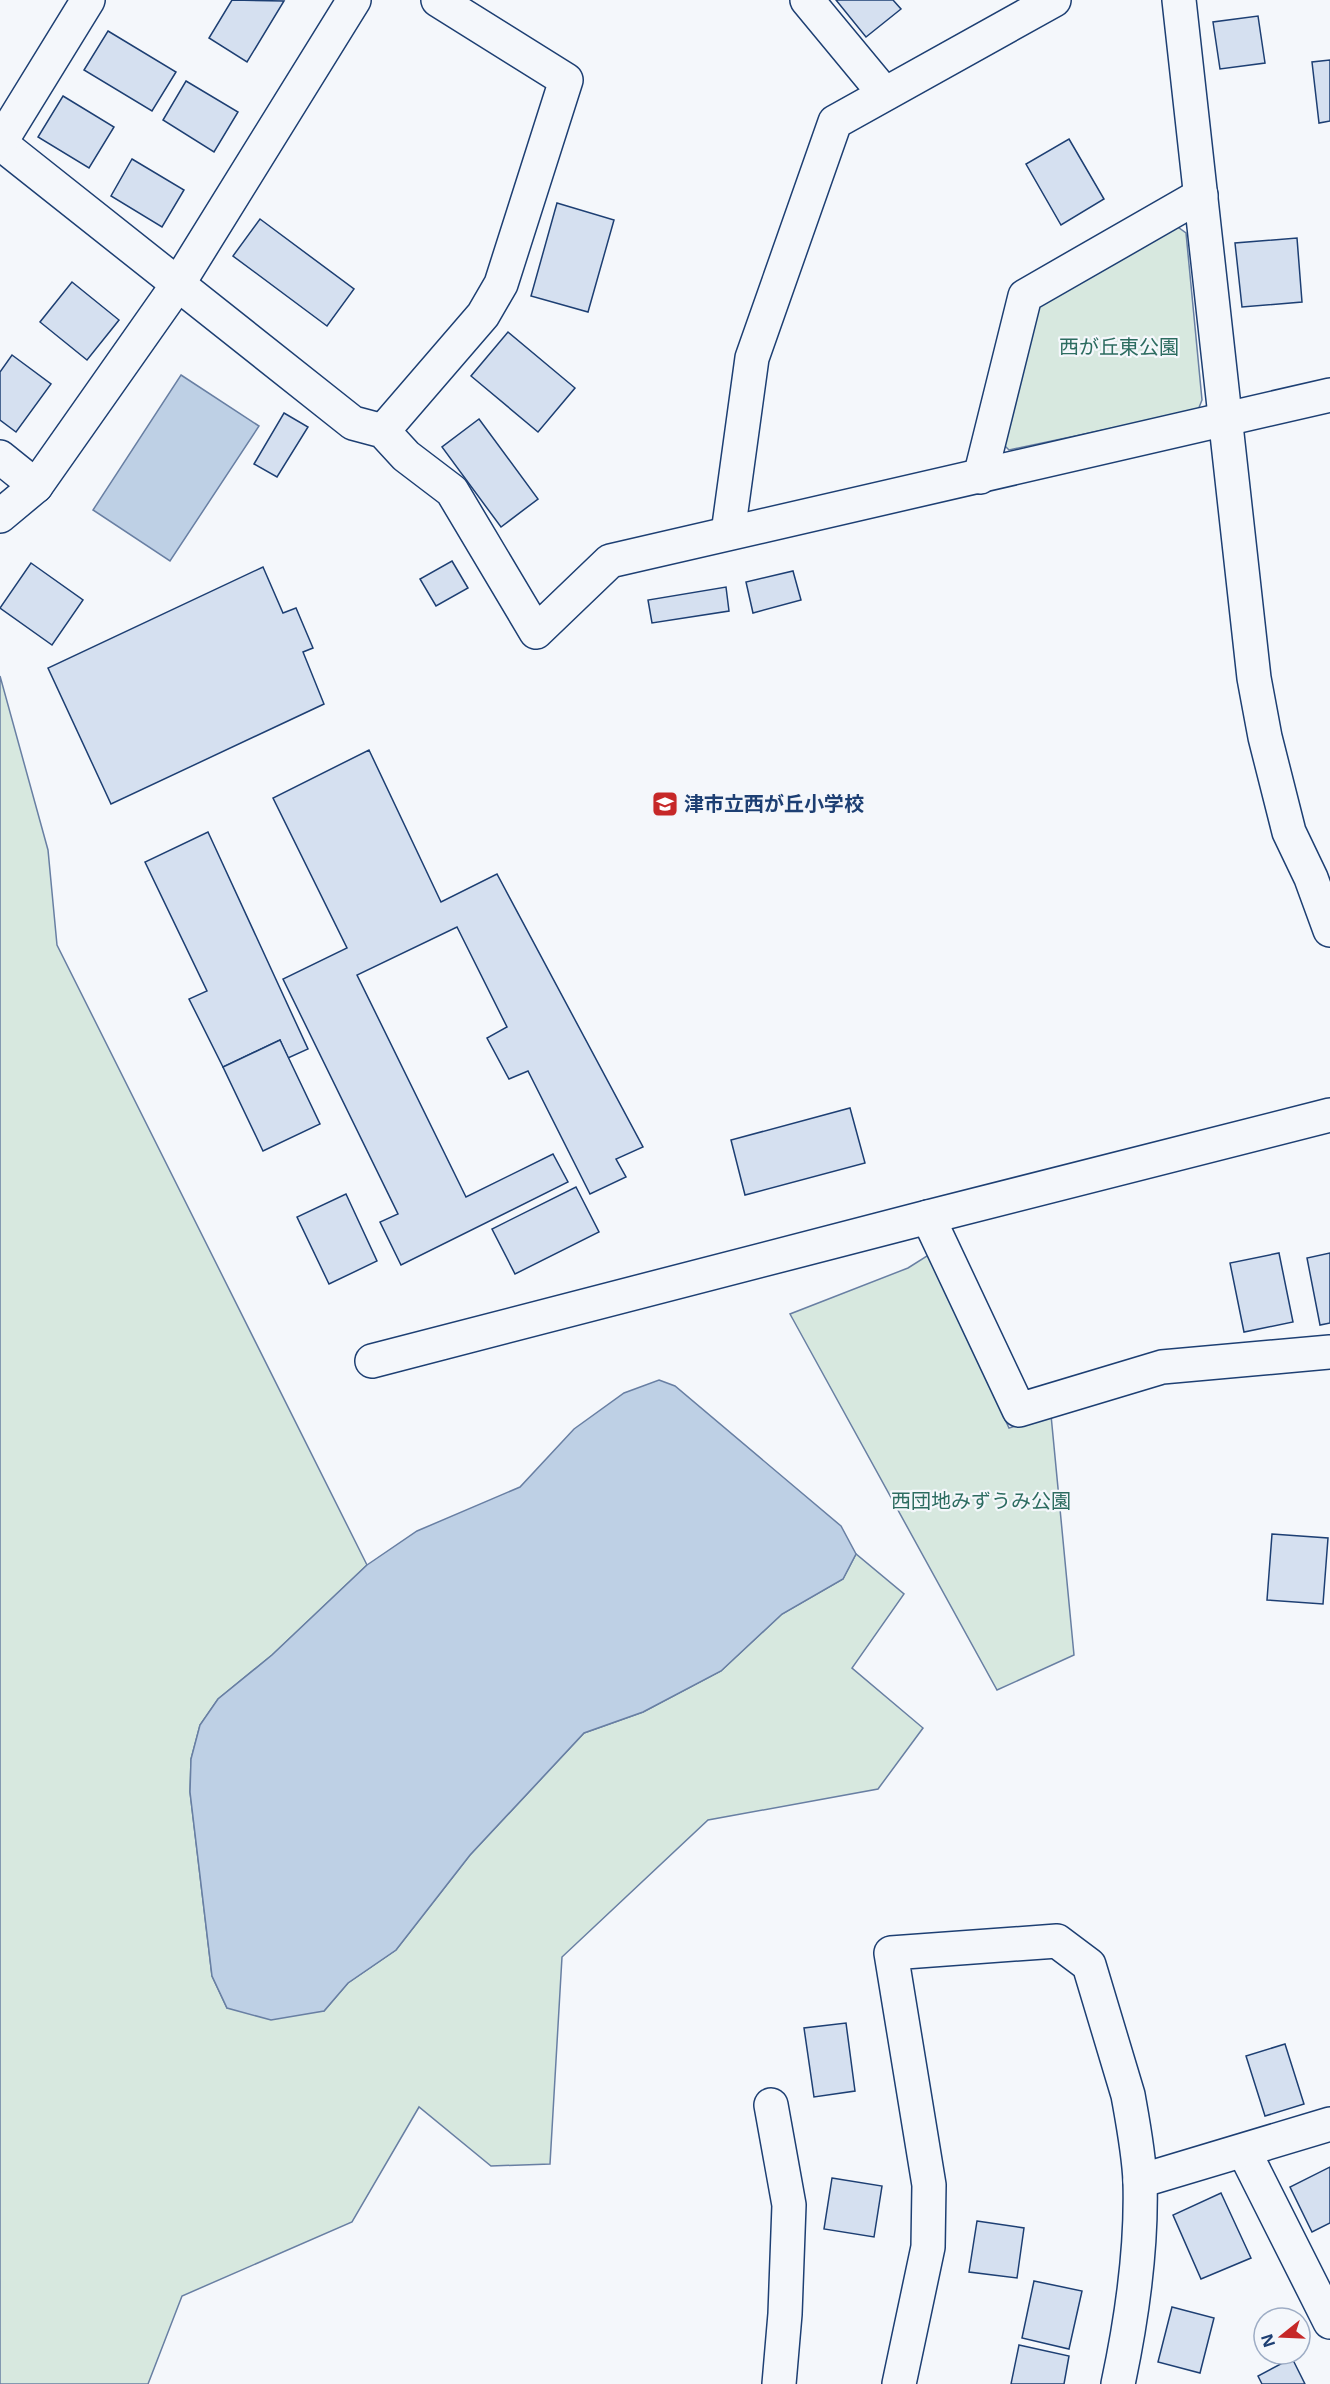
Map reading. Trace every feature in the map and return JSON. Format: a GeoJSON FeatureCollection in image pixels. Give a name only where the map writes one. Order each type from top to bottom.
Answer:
{"type":"FeatureCollection","features":[{"type":"Feature","properties":{"kind":"street"},"geometry":{"type":"LineString","coordinates":[[88,0],[0,143],[353,423],[383,431],[406,456],[452,491],[536,632],[610,561],[1139,441],[1226,418],[1330,395]]}},
{"type":"Feature","properties":{"kind":"street"},"geometry":{"type":"LineString","coordinates":[[0,516],[36,486],[178,284],[354,0]]}},
{"type":"Feature","properties":{"kind":"street"},"geometry":{"type":"LineString","coordinates":[[383,431],[483,315],[501,284],[566,80],[438,0]]}},
{"type":"Feature","properties":{"kind":"street"},"geometry":{"type":"LineString","coordinates":[[807,0],[884,93]]}},
{"type":"Feature","properties":{"kind":"street"},"geometry":{"type":"LineString","coordinates":[[728,533],[752,358],[835,122],[1054,0]]}},
{"type":"Feature","properties":{"kind":"street"},"geometry":{"type":"LineString","coordinates":[[1179,0],[1254,678],[1265,737],[1289,832],[1311,878],[1330,930]]}},
{"type":"Feature","properties":{"kind":"street"},"geometry":{"type":"LineString","coordinates":[[980,477],[1025,296],[1201,195]]}},
{"type":"Feature","properties":{"kind":"street"},"geometry":{"type":"LineString","coordinates":[[0,457],[36,486]]}},
{"type":"Feature","properties":{"kind":"street"},"geometry":{"type":"LineString","coordinates":[[372,1361],[1330,1115]]}},
{"type":"Feature","properties":{"kind":"street"},"geometry":{"type":"LineString","coordinates":[[928,1217],[1019,1410],[1162,1367],[1330,1352]]}},
{"type":"Feature","properties":{"kind":"street"},"geometry":{"type":"LineString","coordinates":[[899,2384],[928,2247],[929,2185],[891,1953],[1058,1941],[1089,1965],[1128,2095],[1140,2181],[1139,2244],[1134,2293],[1118,2384]]}},
{"type":"Feature","properties":{"kind":"street"},"geometry":{"type":"LineString","coordinates":[[771,2105],[789,2205],[785,2314],[779,2384]]}},
{"type":"Feature","properties":{"kind":"street"},"geometry":{"type":"LineString","coordinates":[[1140,2181],[1330,2124]]}},
{"type":"Feature","properties":{"kind":"street"},"geometry":{"type":"LineString","coordinates":[[1244,2151],[1330,2322]]}},
{"type":"Feature","properties":{"kind":"green space","name":"西が丘東公園"},"geometry":{"type":"Polygon","coordinates":[[[1175,225],[1186,233],[1202,400],[1198,410],[1009,450],[1002,443],[1035,305],[1175,225]]]}},
{"type":"Feature","properties":{"kind":"green space"},"geometry":{"type":"Polygon","coordinates":[[[0,676],[48,850],[57,945],[367,1565],[272,1655],[218,1699],[200,1725],[191,1759],[190,1792],[212,1976],[227,2008],[324,2011],[348,1983],[396,1950],[470,1855],[584,1733],[643,1712],[721,1671],[782,1614],[843,1579],[856,1554],[904,1594],[852,1668],[923,1728],[878,1789],[708,1820],[562,1957],[550,2164],[491,2166],[419,2107],[352,2222],[182,2296],[148,2384],[0,2384],[0,676]]]}},
{"type":"Feature","properties":{"kind":"green space","name":"西団地みずうみ公園"},"geometry":{"type":"Polygon","coordinates":[[[930,1254],[1009,1428],[1051,1415],[1074,1655],[997,1690],[790,1314],[908,1268],[930,1254]]]}},
{"type":"Feature","properties":{"kind":"water"},"geometry":{"type":"Polygon","coordinates":[[[181,375],[259,426],[170,561],[93,510],[181,375]]]}},
{"type":"Feature","properties":{"kind":"water"},"geometry":{"type":"Polygon","coordinates":[[[659,1380],[675,1386],[841,1526],[856,1554],[843,1579],[782,1614],[721,1671],[643,1712],[584,1733],[470,1855],[396,1950],[348,1983],[324,2011],[271,2020],[227,2008],[212,1976],[190,1792],[191,1759],[200,1725],[218,1699],[272,1655],[367,1565],[417,1531],[520,1487],[574,1429],[624,1393],[659,1380]]]}},
{"type":"Feature","properties":{"kind":"building"},"geometry":{"type":"Polygon","coordinates":[[[232,0],[284,1],[247,62],[209,38],[232,0]]]}},
{"type":"Feature","properties":{"kind":"building"},"geometry":{"type":"Polygon","coordinates":[[[836,0],[893,0],[901,9],[866,37],[836,0]]]}},
{"type":"Feature","properties":{"kind":"building"},"geometry":{"type":"Polygon","coordinates":[[[1258,16],[1265,63],[1220,69],[1213,22],[1258,16]]]}},
{"type":"Feature","properties":{"kind":"building"},"geometry":{"type":"Polygon","coordinates":[[[108,31],[176,72],[152,111],[84,70],[108,31]]]}},
{"type":"Feature","properties":{"kind":"building"},"geometry":{"type":"Polygon","coordinates":[[[1330,60],[1330,121],[1319,123],[1312,62],[1330,60]]]}},
{"type":"Feature","properties":{"kind":"building"},"geometry":{"type":"Polygon","coordinates":[[[186,81],[238,112],[214,152],[163,120],[186,81]]]}},
{"type":"Feature","properties":{"kind":"building"},"geometry":{"type":"Polygon","coordinates":[[[63,96],[114,127],[89,168],[38,137],[63,96]]]}},
{"type":"Feature","properties":{"kind":"building"},"geometry":{"type":"Polygon","coordinates":[[[1069,139],[1104,199],[1061,225],[1026,164],[1069,139]]]}},
{"type":"Feature","properties":{"kind":"building"},"geometry":{"type":"Polygon","coordinates":[[[132,159],[184,190],[162,227],[111,196],[132,159]]]}},
{"type":"Feature","properties":{"kind":"building"},"geometry":{"type":"Polygon","coordinates":[[[557,203],[614,220],[588,312],[531,296],[557,203]]]}},
{"type":"Feature","properties":{"kind":"building"},"geometry":{"type":"Polygon","coordinates":[[[260,219],[354,289],[327,326],[233,256],[260,219]]]}},
{"type":"Feature","properties":{"kind":"building"},"geometry":{"type":"Polygon","coordinates":[[[1297,238],[1302,302],[1242,307],[1235,243],[1297,238]]]}},
{"type":"Feature","properties":{"kind":"building"},"geometry":{"type":"Polygon","coordinates":[[[72,282],[119,320],[87,360],[40,322],[72,282]]]}},
{"type":"Feature","properties":{"kind":"building"},"geometry":{"type":"Polygon","coordinates":[[[508,332],[575,388],[538,432],[471,376],[508,332]]]}},
{"type":"Feature","properties":{"kind":"building"},"geometry":{"type":"Polygon","coordinates":[[[12,355],[51,384],[16,432],[0,420],[0,372],[12,355]]]}},
{"type":"Feature","properties":{"kind":"building"},"geometry":{"type":"Polygon","coordinates":[[[284,413],[308,427],[277,477],[254,464],[284,413]]]}},
{"type":"Feature","properties":{"kind":"building"},"geometry":{"type":"Polygon","coordinates":[[[479,419],[538,499],[501,527],[442,447],[479,419]]]}},
{"type":"Feature","properties":{"kind":"building"},"geometry":{"type":"Polygon","coordinates":[[[452,561],[468,588],[436,606],[420,579],[452,561]]]}},
{"type":"Feature","properties":{"kind":"building"},"geometry":{"type":"Polygon","coordinates":[[[31,563],[83,600],[52,645],[0,608],[31,563]]]}},
{"type":"Feature","properties":{"kind":"building"},"geometry":{"type":"Polygon","coordinates":[[[263,567],[283,613],[296,608],[313,648],[303,652],[324,704],[111,804],[48,668],[263,567]]]}},
{"type":"Feature","properties":{"kind":"building"},"geometry":{"type":"Polygon","coordinates":[[[793,571],[801,600],[753,613],[746,582],[793,571]]]}},
{"type":"Feature","properties":{"kind":"building"},"geometry":{"type":"Polygon","coordinates":[[[726,587],[729,611],[652,623],[648,600],[726,587]]]}},
{"type":"Feature","properties":{"kind":"building"},"geometry":{"type":"Polygon","coordinates":[[[369,750],[441,902],[497,874],[643,1147],[616,1159],[626,1177],[590,1194],[528,1071],[509,1079],[487,1038],[507,1027],[457,927],[357,975],[466,1197],[553,1154],[568,1182],[401,1265],[380,1222],[398,1214],[283,979],[347,948],[273,798],[369,750]]]}},
{"type":"Feature","properties":{"kind":"building"},"geometry":{"type":"Polygon","coordinates":[[[208,832],[308,1049],[288,1058],[280,1040],[223,1067],[189,999],[207,991],[145,862],[208,832]]]}},
{"type":"Feature","properties":{"kind":"building"},"geometry":{"type":"Polygon","coordinates":[[[280,1040],[320,1124],[263,1151],[223,1067],[280,1040]]]}},
{"type":"Feature","properties":{"kind":"building"},"geometry":{"type":"Polygon","coordinates":[[[850,1108],[865,1163],[745,1195],[731,1140],[850,1108]]]}},
{"type":"Feature","properties":{"kind":"building"},"geometry":{"type":"Polygon","coordinates":[[[576,1187],[599,1232],[515,1274],[492,1229],[576,1187]]]}},
{"type":"Feature","properties":{"kind":"building"},"geometry":{"type":"Polygon","coordinates":[[[346,1194],[377,1261],[329,1284],[297,1217],[346,1194]]]}},
{"type":"Feature","properties":{"kind":"building"},"geometry":{"type":"Polygon","coordinates":[[[1279,1253],[1293,1322],[1244,1332],[1230,1263],[1279,1253]]]}},
{"type":"Feature","properties":{"kind":"building"},"geometry":{"type":"Polygon","coordinates":[[[1330,1253],[1330,1323],[1320,1325],[1307,1258],[1330,1253]]]}},
{"type":"Feature","properties":{"kind":"building"},"geometry":{"type":"Polygon","coordinates":[[[1272,1534],[1328,1538],[1323,1604],[1267,1600],[1272,1534]]]}},
{"type":"Feature","properties":{"kind":"building"},"geometry":{"type":"Polygon","coordinates":[[[846,2023],[855,2091],[814,2097],[804,2028],[846,2023]]]}},
{"type":"Feature","properties":{"kind":"building"},"geometry":{"type":"Polygon","coordinates":[[[1285,2044],[1304,2104],[1265,2116],[1246,2056],[1285,2044]]]}},
{"type":"Feature","properties":{"kind":"building"},"geometry":{"type":"Polygon","coordinates":[[[1330,2167],[1330,2223],[1312,2232],[1290,2187],[1330,2167]]]}},
{"type":"Feature","properties":{"kind":"building"},"geometry":{"type":"Polygon","coordinates":[[[832,2178],[882,2186],[874,2237],[824,2229],[832,2178]]]}},
{"type":"Feature","properties":{"kind":"building"},"geometry":{"type":"Polygon","coordinates":[[[1221,2193],[1251,2258],[1201,2279],[1173,2215],[1221,2193]]]}},
{"type":"Feature","properties":{"kind":"building"},"geometry":{"type":"Polygon","coordinates":[[[977,2221],[1024,2228],[1017,2278],[969,2272],[977,2221]]]}},
{"type":"Feature","properties":{"kind":"building"},"geometry":{"type":"Polygon","coordinates":[[[1034,2281],[1082,2291],[1069,2349],[1022,2338],[1034,2281]]]}},
{"type":"Feature","properties":{"kind":"building"},"geometry":{"type":"Polygon","coordinates":[[[1172,2307],[1214,2318],[1200,2373],[1158,2362],[1172,2307]]]}},
{"type":"Feature","properties":{"kind":"building"},"geometry":{"type":"Polygon","coordinates":[[[1019,2345],[1069,2356],[1064,2384],[1011,2384],[1019,2345]]]}},
{"type":"Feature","properties":{"kind":"building"},"geometry":{"type":"Polygon","coordinates":[[[1277,2366],[1296,2366],[1305,2384],[1262,2384],[1258,2376],[1277,2366]]]}},
{"type":"Feature","properties":{"kind":"place","name":"津市立西が丘小学校"},"geometry":{"type":"Point","coordinates":[665,804]}}]}
